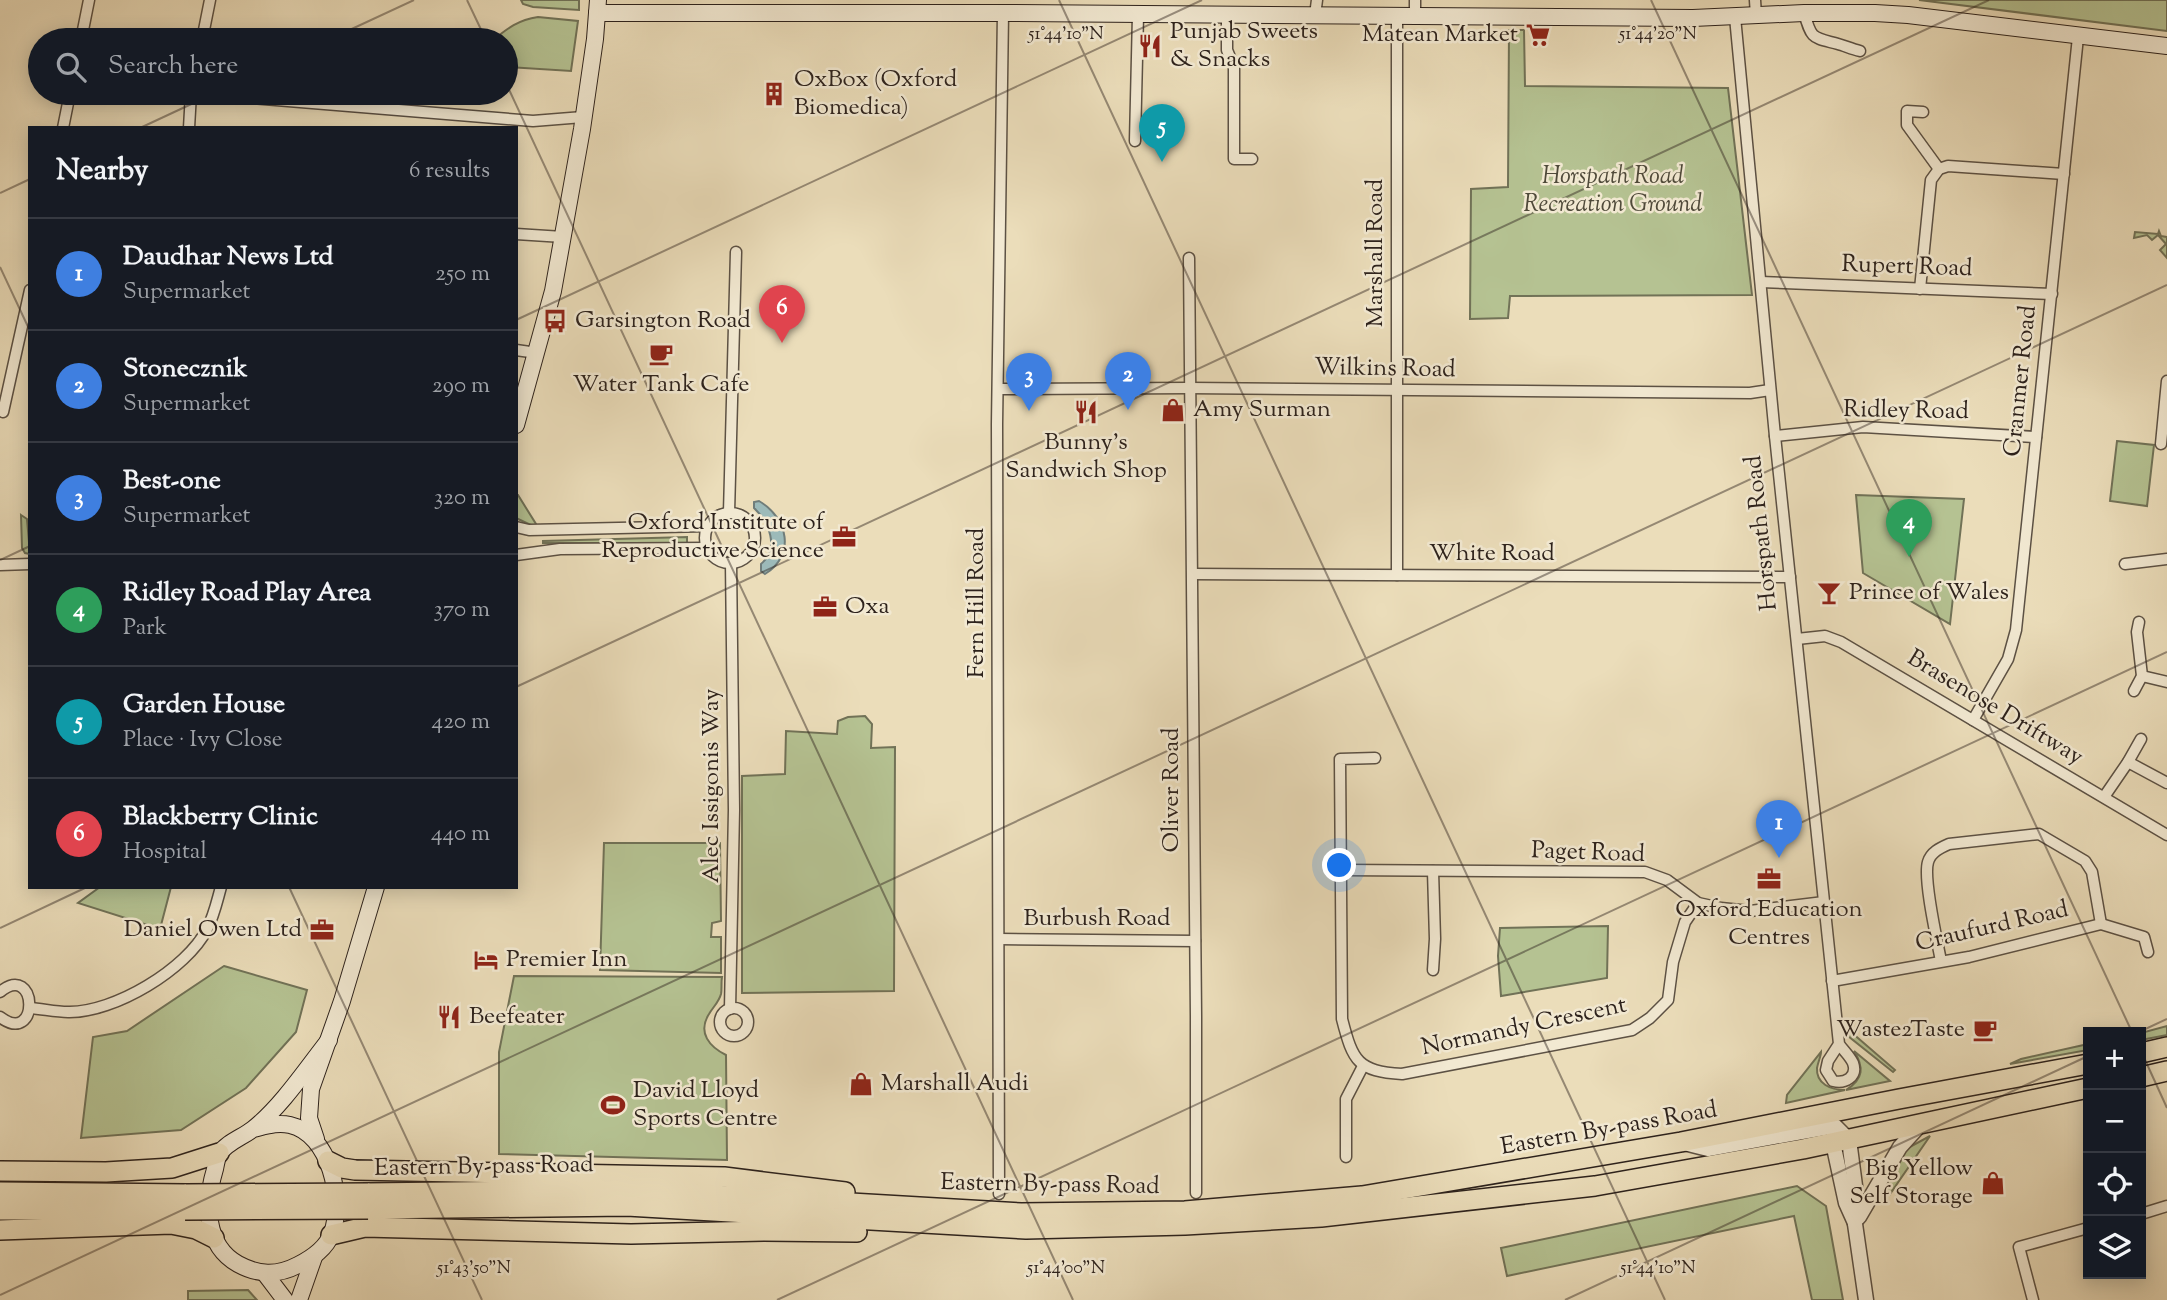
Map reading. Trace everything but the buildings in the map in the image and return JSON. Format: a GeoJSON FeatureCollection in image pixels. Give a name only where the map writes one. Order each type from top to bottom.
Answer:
{"type":"FeatureCollection","features":[{"type":"Feature","properties":{"kind":"highway"},"geometry":{"type":"LineString","coordinates":[[2146,1052],[2167,1047]]}},
{"type":"Feature","properties":{"kind":"highway","name":"Eastern By-pass Road"},"geometry":{"type":"LineString","coordinates":[[0,1210],[186,1202],[368,1201],[627,1206],[1026,1229],[1185,1225],[1321,1217],[1595,1186],[1841,1130],[2083,1065]]}},
{"type":"Feature","properties":{"kind":"highway"},"geometry":{"type":"LineString","coordinates":[[2146,1076],[2167,1071]]}},
{"type":"Feature","properties":{"kind":"highway","name":"Eastern By-pass Road"},"geometry":{"type":"LineString","coordinates":[[368,1201],[628,1190],[1021,1213],[1199,1210],[1362,1196],[1681,1142],[1920,1125],[2083,1089]]}},
{"type":"Feature","properties":{"kind":"highway"},"geometry":{"type":"LineString","coordinates":[[0,1171],[106,1172],[172,1168],[219,1153]]}},
{"type":"Feature","properties":{"kind":"highway"},"geometry":{"type":"LineString","coordinates":[[323,1153],[342,1168],[355,1170],[724,1177],[829,1189],[859,1195],[886,1206]]}},
{"type":"Feature","properties":{"kind":"highway","name":"Eastern By-pass Road"},"geometry":{"type":"LineString","coordinates":[[0,1192],[186,1202]]}},
{"type":"Feature","properties":{"kind":"highway"},"geometry":{"type":"LineString","coordinates":[[0,1230],[171,1224],[196,1229],[214,1238]]}},
{"type":"Feature","properties":{"kind":"highway"},"geometry":{"type":"LineString","coordinates":[[331,1235],[365,1227],[631,1234],[778,1231],[928,1234],[1026,1229]]}},
{"type":"Feature","properties":{"kind":"main road"},"geometry":{"type":"LineString","coordinates":[[518,418],[553,291],[583,117],[598,6],[993,9],[1138,15],[1227,15],[1316,8],[1397,15],[1415,8],[1735,17],[1756,8],[1804,13],[1908,15],[2167,47]]}},
{"type":"Feature","properties":{"kind":"main road"},"geometry":{"type":"LineString","coordinates":[[299,1300],[314,1257],[331,1235],[336,1216],[336,1187],[309,1118],[311,1089],[329,1040],[375,889]]}},
{"type":"Feature","properties":{"kind":"main road"},"geometry":{"type":"LineString","coordinates":[[253,1129],[285,1096],[329,1040]]}},
{"type":"Feature","properties":{"kind":"main road"},"geometry":{"type":"LineString","coordinates":[[314,1257],[288,1270],[266,1275],[235,1262],[219,1247],[214,1238],[209,1219],[210,1185],[219,1153],[236,1138],[253,1129],[274,1123],[305,1131],[323,1153]]}},
{"type":"Feature","properties":{"kind":"main road"},"geometry":{"type":"LineString","coordinates":[[266,1275],[285,1300]]}},
{"type":"Feature","properties":{"kind":"street"},"geometry":{"type":"LineString","coordinates":[[83,28],[89,0]]}},
{"type":"Feature","properties":{"kind":"street"},"geometry":{"type":"LineString","coordinates":[[204,28],[210,0]]}},
{"type":"Feature","properties":{"kind":"street","name":"Fern Hill Road"},"geometry":{"type":"LineString","coordinates":[[993,9],[999,390],[999,1194]]}},
{"type":"Feature","properties":{"kind":"street"},"geometry":{"type":"LineString","coordinates":[[1804,13],[1810,33],[1819,40],[1860,51]]}},
{"type":"Feature","properties":{"kind":"street"},"geometry":{"type":"LineString","coordinates":[[1135,141],[1138,15]]}},
{"type":"Feature","properties":{"kind":"street"},"geometry":{"type":"LineString","coordinates":[[1227,15],[1227,51],[1234,67],[1234,159],[1252,159]]}},
{"type":"Feature","properties":{"kind":"street","name":"Marshall Road"},"geometry":{"type":"LineString","coordinates":[[1396,575],[1397,15]]}},
{"type":"Feature","properties":{"kind":"street","name":"Horspath Road"},"geometry":{"type":"LineString","coordinates":[[1735,17],[1770,390],[1839,1044]]}},
{"type":"Feature","properties":{"kind":"street","name":"Cranmer Road"},"geometry":{"type":"LineString","coordinates":[[1973,720],[2008,659],[2017,630],[2078,37]]}},
{"type":"Feature","properties":{"kind":"street"},"geometry":{"type":"LineString","coordinates":[[63,126],[68,105]]}},
{"type":"Feature","properties":{"kind":"street"},"geometry":{"type":"LineString","coordinates":[[189,126],[190,105]]}},
{"type":"Feature","properties":{"kind":"street"},"geometry":{"type":"LineString","coordinates":[[338,105],[533,121],[583,117]]}},
{"type":"Feature","properties":{"kind":"street"},"geometry":{"type":"LineString","coordinates":[[1923,112],[1906,111],[1907,125],[1939,169]]}},
{"type":"Feature","properties":{"kind":"street"},"geometry":{"type":"LineString","coordinates":[[1920,289],[1931,180],[1939,169],[1948,166],[2064,174]]}},
{"type":"Feature","properties":{"kind":"street"},"geometry":{"type":"LineString","coordinates":[[518,234],[563,237]]}},
{"type":"Feature","properties":{"kind":"street"},"geometry":{"type":"LineString","coordinates":[[729,513],[736,252]]}},
{"type":"Feature","properties":{"kind":"street","name":"Oliver Road"},"geometry":{"type":"LineString","coordinates":[[1189,258],[1196,1192]]}},
{"type":"Feature","properties":{"kind":"street","name":"Rupert Road"},"geometry":{"type":"LineString","coordinates":[[1761,282],[2052,294]]}},
{"type":"Feature","properties":{"kind":"street"},"geometry":{"type":"LineString","coordinates":[[3,412],[5,374],[27,319]]}},
{"type":"Feature","properties":{"kind":"street"},"geometry":{"type":"LineString","coordinates":[[518,350],[537,353]]}},
{"type":"Feature","properties":{"kind":"street"},"geometry":{"type":"LineString","coordinates":[[2161,444],[2167,381]]}},
{"type":"Feature","properties":{"kind":"street","name":"Wilkins Road"},"geometry":{"type":"LineString","coordinates":[[999,390],[1189,388],[1750,393],[1770,390]]}},
{"type":"Feature","properties":{"kind":"street","name":"Ridley Road"},"geometry":{"type":"LineString","coordinates":[[1775,436],[1863,427],[2036,437]]}},
{"type":"Feature","properties":{"kind":"street"},"geometry":{"type":"LineString","coordinates":[[729,513],[744,517],[754,529],[751,552],[739,561],[717,559],[708,548],[706,533],[709,526],[717,517],[729,513]]}},
{"type":"Feature","properties":{"kind":"street"},"geometry":{"type":"LineString","coordinates":[[518,527],[529,530],[709,526]]}},
{"type":"Feature","properties":{"kind":"street"},"geometry":{"type":"LineString","coordinates":[[518,555],[560,549],[708,548]]}},
{"type":"Feature","properties":{"kind":"street"},"geometry":{"type":"LineString","coordinates":[[2124,564],[2167,559]]}},
{"type":"Feature","properties":{"kind":"street","name":"Alec Issigonis Way"},"geometry":{"type":"LineString","coordinates":[[730,1009],[734,810],[731,562]]}},
{"type":"Feature","properties":{"kind":"street"},"geometry":{"type":"LineString","coordinates":[[0,565],[28,564]]}},
{"type":"Feature","properties":{"kind":"street","name":"White Road"},"geometry":{"type":"LineString","coordinates":[[1193,574],[1790,577]]}},
{"type":"Feature","properties":{"kind":"street"},"geometry":{"type":"LineString","coordinates":[[2134,691],[2142,676],[2137,632],[2139,622]]}},
{"type":"Feature","properties":{"kind":"street","name":"Brasenose Driftway"},"geometry":{"type":"LineString","coordinates":[[1797,639],[1825,636],[1833,638],[2167,835]]}},
{"type":"Feature","properties":{"kind":"street"},"geometry":{"type":"LineString","coordinates":[[2142,676],[2167,682]]}},
{"type":"Feature","properties":{"kind":"street"},"geometry":{"type":"LineString","coordinates":[[2104,797],[2141,739]]}},
{"type":"Feature","properties":{"kind":"street"},"geometry":{"type":"LineString","coordinates":[[1346,1157],[1346,1099],[1363,1066],[1349,1045],[1342,1019],[1340,753],[1375,758]]}},
{"type":"Feature","properties":{"kind":"street"},"geometry":{"type":"LineString","coordinates":[[2128,762],[2167,783]]}},
{"type":"Feature","properties":{"kind":"street"},"geometry":{"type":"LineString","coordinates":[[1941,961],[1926,874],[1929,859],[1936,850],[1949,844],[2039,834],[2085,861],[2092,872],[2101,924]]}},
{"type":"Feature","properties":{"kind":"street","name":"Paget Road"},"geometry":{"type":"LineString","coordinates":[[1342,870],[1646,872],[1667,880],[1698,903],[1750,911],[1824,902]]}},
{"type":"Feature","properties":{"kind":"street"},"geometry":{"type":"LineString","coordinates":[[1433,871],[1433,970]]}},
{"type":"Feature","properties":{"kind":"street"},"geometry":{"type":"LineString","coordinates":[[30,1008],[68,1012],[94,1010],[119,1002],[159,977],[182,962],[197,944],[208,928],[220,889]]}},
{"type":"Feature","properties":{"kind":"street","name":"Normandy Crescent"},"geometry":{"type":"LineString","coordinates":[[1363,1066],[1378,1072],[1402,1074],[1632,1030],[1650,1018],[1668,1000],[1673,962],[1685,922],[1698,903]]}},
{"type":"Feature","properties":{"kind":"street","name":"Craufurd Road"},"geometry":{"type":"LineString","coordinates":[[1832,981],[1969,957],[2101,924],[2144,937],[2148,952]]}},
{"type":"Feature","properties":{"kind":"street","name":"Burbush Road"},"geometry":{"type":"LineString","coordinates":[[999,939],[1195,941]]}},
{"type":"Feature","properties":{"kind":"street"},"geometry":{"type":"LineString","coordinates":[[0,992],[8,987],[20,988],[30,999],[28,1014],[22,1020],[6,1021],[0,1017]]}},
{"type":"Feature","properties":{"kind":"street"},"geometry":{"type":"LineString","coordinates":[[1855,1224],[1900,1147],[1920,1125]]}},
{"type":"Feature","properties":{"kind":"street"},"geometry":{"type":"LineString","coordinates":[[1841,1130],[1846,1203],[1855,1224],[1866,1300]]}},
{"type":"Feature","properties":{"kind":"street"},"geometry":{"type":"LineString","coordinates":[[2146,1212],[2167,1206]]}},
{"type":"Feature","properties":{"kind":"street"},"geometry":{"type":"LineString","coordinates":[[2033,1300],[2019,1247],[2083,1229]]}},
{"type":"Feature","properties":{"kind":"green space"},"geometry":{"type":"Polygon","coordinates":[[[521,0],[579,0],[579,10],[533,7],[523,4],[521,0]]]}},
{"type":"Feature","properties":{"kind":"green space"},"geometry":{"type":"Polygon","coordinates":[[[1919,0],[2167,0],[2167,31],[1919,0]]]}},
{"type":"Feature","properties":{"kind":"green space"},"geometry":{"type":"Polygon","coordinates":[[[538,17],[578,21],[571,71],[518,68],[518,28],[510,28],[538,17]]]}},
{"type":"Feature","properties":{"kind":"green space","name":"Horspath Road Recreation Ground"},"geometry":{"type":"Polygon","coordinates":[[[1509,30],[1524,30],[1525,86],[1728,88],[1752,295],[1510,296],[1508,318],[1470,319],[1471,189],[1508,187],[1509,30]]]}},
{"type":"Feature","properties":{"kind":"green space"},"geometry":{"type":"Polygon","coordinates":[[[2159,231],[2161,236],[2167,237],[2167,258],[2160,250],[2166,244],[2158,235],[2152,240],[2147,235],[2134,238],[2135,232],[2158,234],[2159,231]]]}},
{"type":"Feature","properties":{"kind":"green space"},"geometry":{"type":"Polygon","coordinates":[[[2117,441],[2154,445],[2147,506],[2110,501],[2117,441]]]}},
{"type":"Feature","properties":{"kind":"green space"},"geometry":{"type":"Polygon","coordinates":[[[518,495],[536,524],[535,527],[518,519],[518,495]]]}},
{"type":"Feature","properties":{"kind":"green space"},"geometry":{"type":"Polygon","coordinates":[[[1856,495],[1964,499],[1950,624],[1863,573],[1856,495]]]}},
{"type":"Feature","properties":{"kind":"green space"},"geometry":{"type":"Polygon","coordinates":[[[21,515],[27,519],[28,554],[22,548],[21,515]]]}},
{"type":"Feature","properties":{"kind":"green space"},"geometry":{"type":"Polygon","coordinates":[[[687,537],[687,543],[543,543],[543,541],[687,537]]]}},
{"type":"Feature","properties":{"kind":"green space"},"geometry":{"type":"Polygon","coordinates":[[[865,716],[872,724],[871,748],[895,747],[894,991],[742,993],[742,776],[785,774],[786,731],[837,734],[838,721],[848,717],[865,716]]]}},
{"type":"Feature","properties":{"kind":"green space"},"geometry":{"type":"Polygon","coordinates":[[[604,843],[720,843],[721,921],[712,923],[711,937],[721,937],[721,973],[600,970],[604,843]]]}},
{"type":"Feature","properties":{"kind":"green space"},"geometry":{"type":"Polygon","coordinates":[[[97,889],[170,889],[160,929],[78,903],[97,889]]]}},
{"type":"Feature","properties":{"kind":"green space"},"geometry":{"type":"Polygon","coordinates":[[[1608,926],[1607,978],[1501,996],[1498,956],[1500,928],[1608,926]]]}},
{"type":"Feature","properties":{"kind":"green space"},"geometry":{"type":"Polygon","coordinates":[[[224,966],[307,990],[296,1032],[246,1088],[181,1130],[81,1138],[93,1037],[127,1031],[224,966]]]}},
{"type":"Feature","properties":{"kind":"green space","name":"David Lloyd Sports Centre"},"geometry":{"type":"Polygon","coordinates":[[[514,976],[722,977],[720,997],[704,1027],[710,1044],[726,1055],[727,1160],[499,1154],[499,1052],[514,976]]]}},
{"type":"Feature","properties":{"kind":"green space"},"geometry":{"type":"Polygon","coordinates":[[[2167,1026],[2167,1035],[2146,1039],[2146,1032],[2167,1026]]]}},
{"type":"Feature","properties":{"kind":"green space"},"geometry":{"type":"Polygon","coordinates":[[[1851,1032],[1895,1070],[1893,1072],[1848,1036],[1851,1032]]]}},
{"type":"Feature","properties":{"kind":"green space"},"geometry":{"type":"Polygon","coordinates":[[[2083,1045],[2083,1051],[2010,1064],[2083,1045]]]}},
{"type":"Feature","properties":{"kind":"green space"},"geometry":{"type":"Polygon","coordinates":[[[1854,1051],[1890,1081],[1846,1090],[1859,1077],[1861,1067],[1854,1051]]]}},
{"type":"Feature","properties":{"kind":"green space"},"geometry":{"type":"Polygon","coordinates":[[[1821,1052],[1817,1068],[1819,1078],[1830,1087],[1845,1090],[1786,1103],[1787,1095],[1821,1052]]]}},
{"type":"Feature","properties":{"kind":"green space"},"geometry":{"type":"Polygon","coordinates":[[[1930,1136],[1890,1194],[1881,1188],[1906,1149],[1930,1136]]]}},
{"type":"Feature","properties":{"kind":"green space"},"geometry":{"type":"Polygon","coordinates":[[[1797,1186],[1826,1206],[1843,1300],[1812,1300],[1794,1216],[1507,1276],[1501,1248],[1797,1186]]]}},
{"type":"Feature","properties":{"kind":"green space"},"geometry":{"type":"Polygon","coordinates":[[[248,1290],[257,1300],[188,1300],[188,1291],[248,1290]]]}},
{"type":"Feature","properties":{"kind":"water"},"geometry":{"type":"Polygon","coordinates":[[[759,501],[777,517],[784,537],[781,557],[765,574],[761,571],[761,564],[767,558],[771,543],[768,528],[754,508],[754,502],[759,501]]]}},
{"type":"Feature","properties":{"kind":"place","name":"Matean Market"},"geometry":{"type":"Point","coordinates":[1538,35]}},
{"type":"Feature","properties":{"kind":"place","name":"Punjab Sweets & Snacks"},"geometry":{"type":"Point","coordinates":[1150,46]}},
{"type":"Feature","properties":{"kind":"place","name":"OxBox (Oxford Biomedica)"},"geometry":{"type":"Point","coordinates":[774,94]}},
{"type":"Feature","properties":{"kind":"place","name":"Garden House"},"geometry":{"type":"Point","coordinates":[1162,162]}},
{"type":"Feature","properties":{"kind":"place","name":"Garsington Road"},"geometry":{"type":"Point","coordinates":[555,321]}},
{"type":"Feature","properties":{"kind":"place","name":"Blackberry Clinic"},"geometry":{"type":"Point","coordinates":[782,343]}},
{"type":"Feature","properties":{"kind":"place","name":"Water Tank Cafe"},"geometry":{"type":"Point","coordinates":[661,354]}},
{"type":"Feature","properties":{"kind":"place","name":"Stonecznik"},"geometry":{"type":"Point","coordinates":[1128,410]}},
{"type":"Feature","properties":{"kind":"place","name":"Amy Surman"},"geometry":{"type":"Point","coordinates":[1173,410]}},
{"type":"Feature","properties":{"kind":"place","name":"Best-one"},"geometry":{"type":"Point","coordinates":[1029,411]}},
{"type":"Feature","properties":{"kind":"place","name":"Bunny's Sandwich Shop"},"geometry":{"type":"Point","coordinates":[1086,412]}},
{"type":"Feature","properties":{"kind":"place","name":"Oxford Institute of Reproductive Science"},"geometry":{"type":"Point","coordinates":[844,537]}},
{"type":"Feature","properties":{"kind":"place","name":"Ridley Road Play Area"},"geometry":{"type":"Point","coordinates":[1909,557]}},
{"type":"Feature","properties":{"kind":"place","name":"Prince of Wales"},"geometry":{"type":"Point","coordinates":[1829,593]}},
{"type":"Feature","properties":{"kind":"place","name":"Oxa"},"geometry":{"type":"Point","coordinates":[825,607]}},
{"type":"Feature","properties":{"kind":"place","name":"Daudhar News Ltd"},"geometry":{"type":"Point","coordinates":[1779,858]}},
{"type":"Feature","properties":{"kind":"place","name":"Oxford Education Centres"},"geometry":{"type":"Point","coordinates":[1769,879]}},
{"type":"Feature","properties":{"kind":"place","name":"Daniel Owen Ltd"},"geometry":{"type":"Point","coordinates":[322,930]}},
{"type":"Feature","properties":{"kind":"place","name":"Premier Inn"},"geometry":{"type":"Point","coordinates":[486,960]}},
{"type":"Feature","properties":{"kind":"place","name":"Beefeater"},"geometry":{"type":"Point","coordinates":[449,1017]}},
{"type":"Feature","properties":{"kind":"place","name":"Waste2Taste"},"geometry":{"type":"Point","coordinates":[1985,1030]}},
{"type":"Feature","properties":{"kind":"place","name":"Marshall Audi"},"geometry":{"type":"Point","coordinates":[861,1084]}},
{"type":"Feature","properties":{"kind":"place","name":"David Lloyd Sports Centre"},"geometry":{"type":"Point","coordinates":[613,1105]}},
{"type":"Feature","properties":{"kind":"place","name":"Big Yellow Self Storage"},"geometry":{"type":"Point","coordinates":[1993,1183]}}]}
